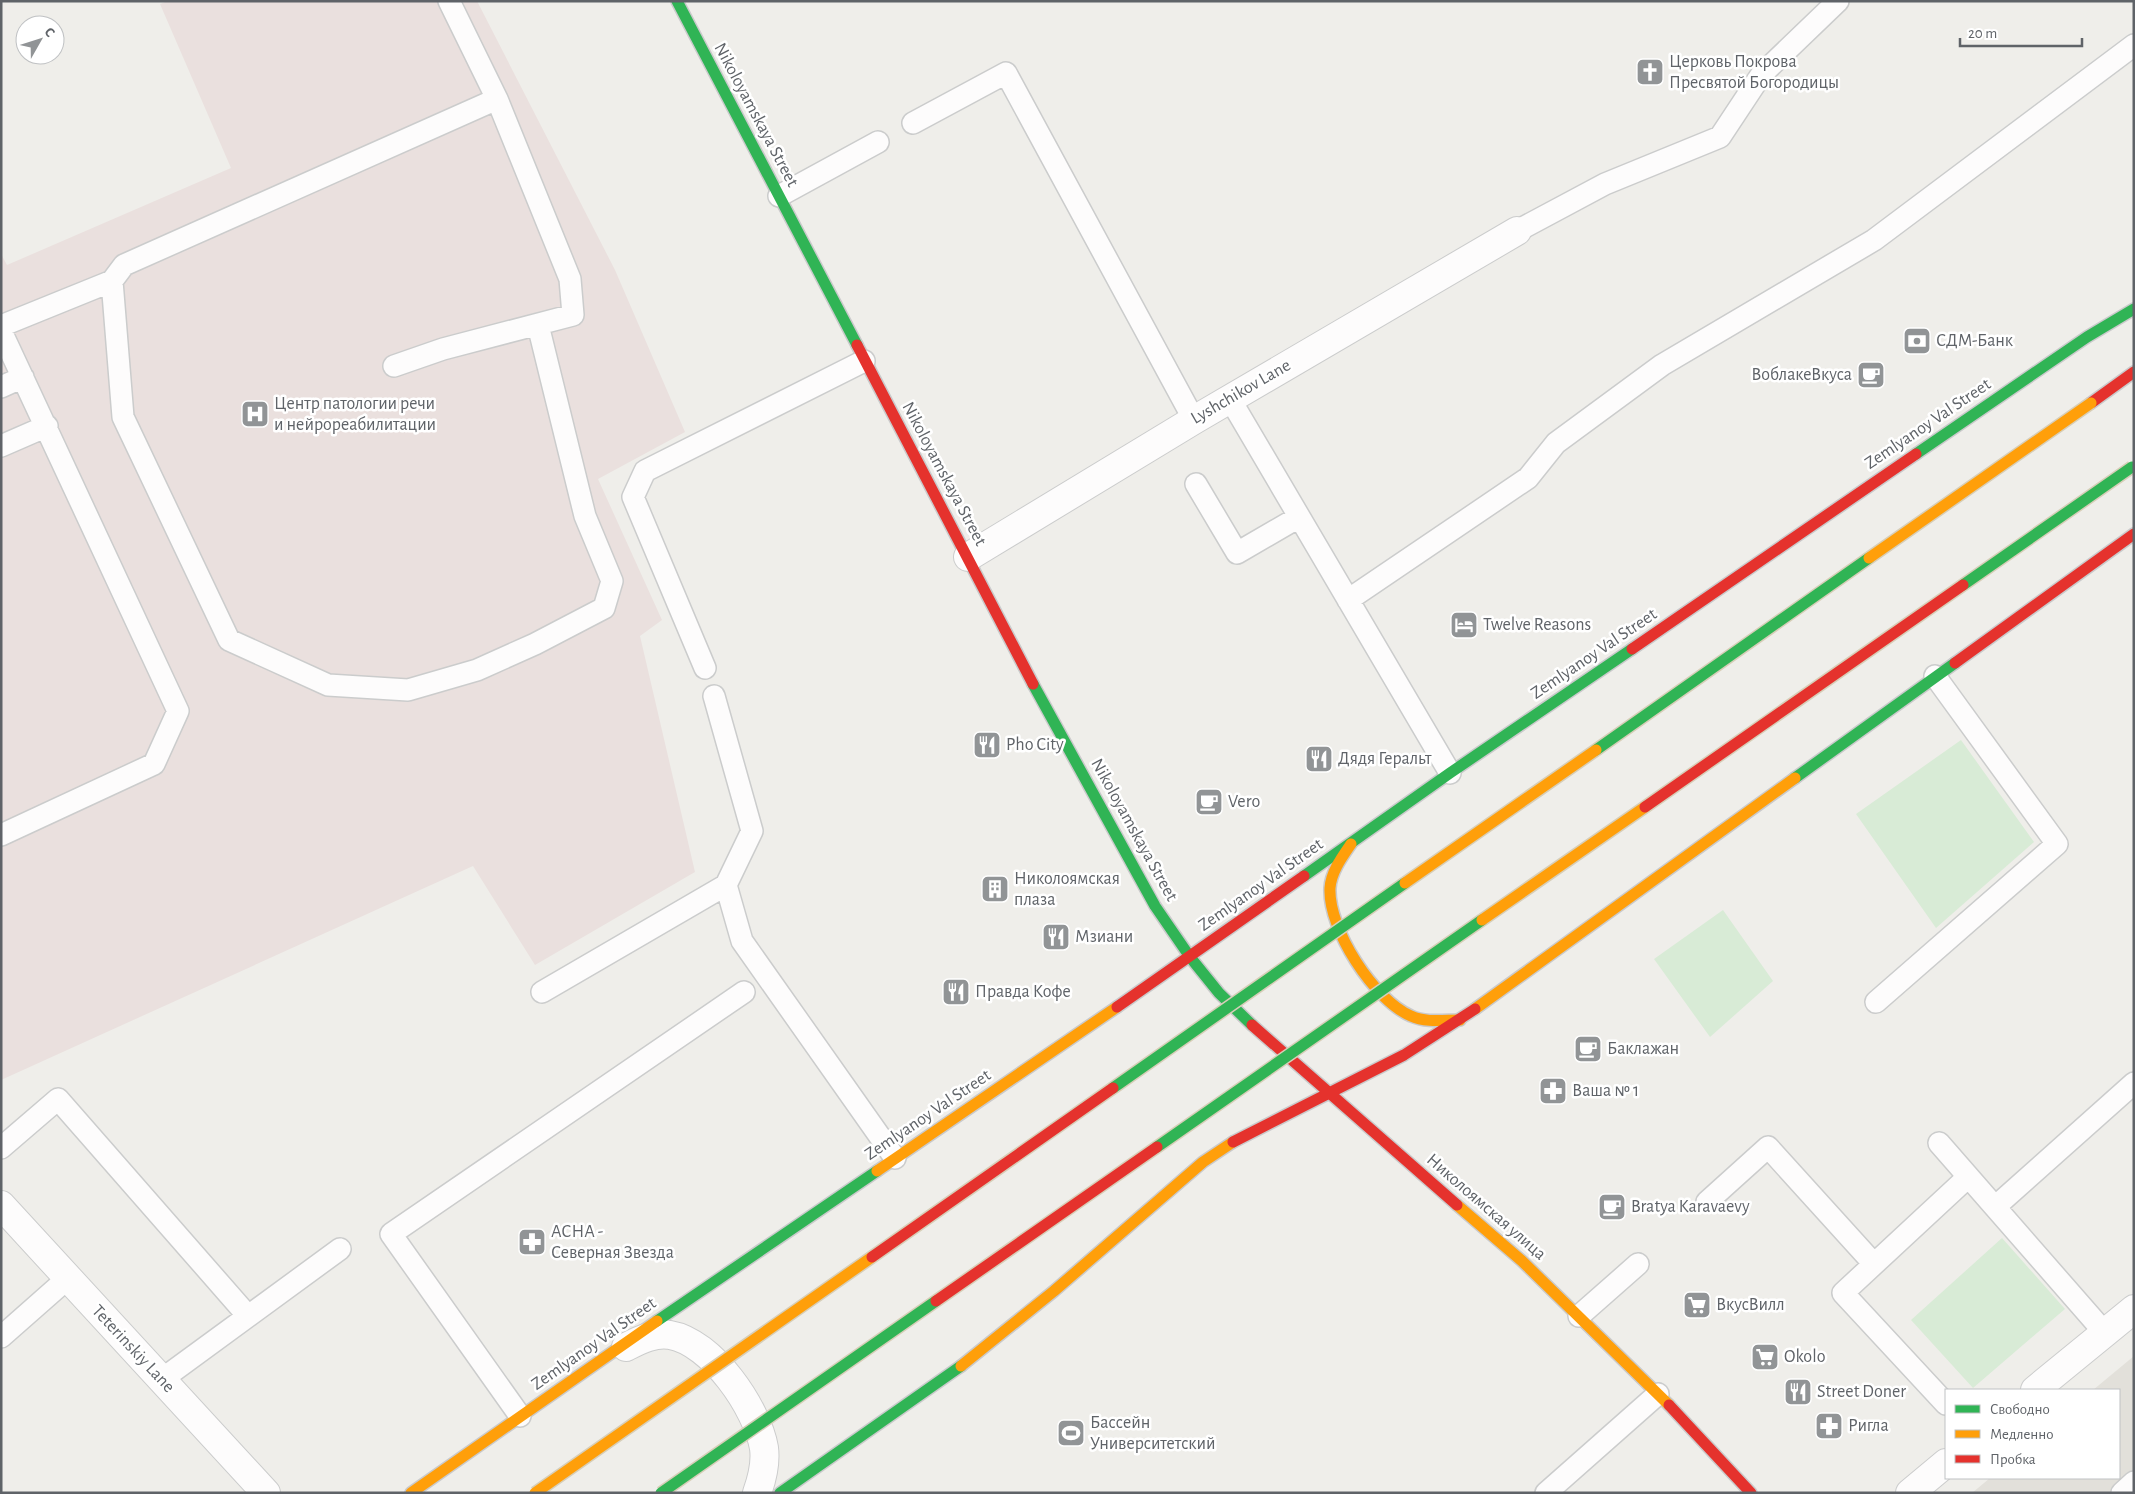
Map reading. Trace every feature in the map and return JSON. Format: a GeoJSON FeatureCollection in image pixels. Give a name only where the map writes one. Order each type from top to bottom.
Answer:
{"type":"FeatureCollection","features":[{"type":"Feature","properties":{"kind":"main road","name":"Nikoloyamskaya Street"},"geometry":{"type":"LineString","coordinates":[[677,1],[1032,682],[1155,906],[1190,956]]}},
{"type":"Feature","properties":{"kind":"main road","name":"Zemlyanoy Val Street"},"geometry":{"type":"LineString","coordinates":[[414,1491],[609,1354],[1190,956],[1450,773],[2087,336],[2134,309]]}},
{"type":"Feature","properties":{"kind":"main road"},"geometry":{"type":"LineString","coordinates":[[535,1493],[2134,372]]}},
{"type":"Feature","properties":{"kind":"main road"},"geometry":{"type":"LineString","coordinates":[[661,1493],[2133,466]]}},
{"type":"Feature","properties":{"kind":"main road"},"geometry":{"type":"LineString","coordinates":[[780,1493],[948,1376],[1054,1291],[1203,1162],[1243,1136],[1404,1055],[1460,1020],[2134,534]]}},
{"type":"Feature","properties":{"kind":"main road"},"geometry":{"type":"LineString","coordinates":[[1351,844],[1336,866],[1330,889],[1336,923],[1355,958],[1384,997],[1408,1015],[1431,1020],[1460,1020]]}},
{"type":"Feature","properties":{"kind":"main road","name":"Николоямская улица"},"geometry":{"type":"LineString","coordinates":[[1190,956],[1219,993],[1266,1039],[1327,1094],[1522,1261],[1580,1316],[1658,1394],[1751,1493]]}},
{"type":"Feature","properties":{"kind":"street","name":"Lyshchikov Lane"},"geometry":{"type":"LineString","coordinates":[[968,557],[1194,420],[1517,230]]}},
{"type":"Feature","properties":{"kind":"street","name":"Teterinskiy Lane"},"geometry":{"type":"LineString","coordinates":[[1,1205],[266,1493]]}},
{"type":"Feature","properties":{"kind":"street"},"geometry":{"type":"LineString","coordinates":[[2035,1389],[2134,1309]]}},
{"type":"Feature","properties":{"kind":"street"},"geometry":{"type":"LineString","coordinates":[[609,1354],[646,1338],[669,1335],[695,1345],[720,1368],[753,1414],[764,1449],[763,1477],[757,1493]]}},
{"type":"Feature","properties":{"kind":"street"},"geometry":{"type":"LineString","coordinates":[[1910,1493],[1945,1464]]}},
{"type":"Feature","properties":{"kind":"lane"},"geometry":{"type":"LineString","coordinates":[[394,366],[443,349],[573,315],[570,279],[497,99],[448,1]]}},
{"type":"Feature","properties":{"kind":"lane"},"geometry":{"type":"LineString","coordinates":[[1517,230],[1605,184],[1720,137],[1761,75],[1838,1]]}},
{"type":"Feature","properties":{"kind":"lane"},"geometry":{"type":"LineString","coordinates":[[1348,600],[1528,478],[1556,443],[1662,365],[1874,240],[2134,45]]}},
{"type":"Feature","properties":{"kind":"lane"},"geometry":{"type":"LineString","coordinates":[[913,123],[1006,73],[1194,420]]}},
{"type":"Feature","properties":{"kind":"lane"},"geometry":{"type":"LineString","coordinates":[[1,326],[112,281],[124,265],[497,99]]}},
{"type":"Feature","properties":{"kind":"lane"},"geometry":{"type":"LineString","coordinates":[[779,196],[878,142]]}},
{"type":"Feature","properties":{"kind":"lane"},"geometry":{"type":"LineString","coordinates":[[112,281],[123,417],[230,640],[328,685],[408,690],[477,670],[535,644],[604,608],[612,580],[585,516],[538,325]]}},
{"type":"Feature","properties":{"kind":"lane"},"geometry":{"type":"LineString","coordinates":[[1,331],[47,426],[178,711],[154,764],[1,835]]}},
{"type":"Feature","properties":{"kind":"lane"},"geometry":{"type":"LineString","coordinates":[[705,668],[633,497],[645,471],[864,361]]}},
{"type":"Feature","properties":{"kind":"lane"},"geometry":{"type":"LineString","coordinates":[[1,387],[23,377]]}},
{"type":"Feature","properties":{"kind":"lane"},"geometry":{"type":"LineString","coordinates":[[1230,399],[1450,773]]}},
{"type":"Feature","properties":{"kind":"lane"},"geometry":{"type":"LineString","coordinates":[[1,446],[47,426]]}},
{"type":"Feature","properties":{"kind":"lane"},"geometry":{"type":"LineString","coordinates":[[1196,484],[1237,553],[1299,516]]}},
{"type":"Feature","properties":{"kind":"lane"},"geometry":{"type":"LineString","coordinates":[[1876,1002],[2056,844],[1935,676]]}},
{"type":"Feature","properties":{"kind":"lane"},"geometry":{"type":"LineString","coordinates":[[542,992],[726,885],[752,831],[714,696]]}},
{"type":"Feature","properties":{"kind":"lane"},"geometry":{"type":"LineString","coordinates":[[726,885],[742,941],[895,1158]]}},
{"type":"Feature","properties":{"kind":"lane"},"geometry":{"type":"LineString","coordinates":[[520,1416],[391,1234],[744,992]]}},
{"type":"Feature","properties":{"kind":"lane"},"geometry":{"type":"LineString","coordinates":[[1995,1207],[2134,1083]]}},
{"type":"Feature","properties":{"kind":"lane"},"geometry":{"type":"LineString","coordinates":[[1,1148],[58,1099],[248,1316]]}},
{"type":"Feature","properties":{"kind":"lane"},"geometry":{"type":"LineString","coordinates":[[1939,1143],[2104,1333]]}},
{"type":"Feature","properties":{"kind":"lane"},"geometry":{"type":"LineString","coordinates":[[1707,1202],[1768,1146],[1874,1264]]}},
{"type":"Feature","properties":{"kind":"lane"},"geometry":{"type":"LineString","coordinates":[[1945,1403],[1843,1293],[1968,1177]]}},
{"type":"Feature","properties":{"kind":"lane"},"geometry":{"type":"LineString","coordinates":[[161,1380],[340,1249]]}},
{"type":"Feature","properties":{"kind":"lane"},"geometry":{"type":"LineString","coordinates":[[1580,1316],[1638,1264]]}},
{"type":"Feature","properties":{"kind":"lane"},"geometry":{"type":"LineString","coordinates":[[1,1337],[68,1278]]}},
{"type":"Feature","properties":{"kind":"lane"},"geometry":{"type":"LineString","coordinates":[[1546,1493],[1658,1394]]}},
{"type":"Feature","properties":{"kind":"lane"},"geometry":{"type":"LineString","coordinates":[[2122,1493],[2134,1482]]}},
{"type":"Feature","properties":{"kind":"shaded area"},"geometry":{"type":"Polygon","coordinates":[[[168,1],[477,1],[615,270],[685,432],[598,479],[662,620],[640,636],[695,872],[535,965],[473,866],[1,1080],[1,254],[7,265],[231,168],[160,4],[168,1]]]}},
{"type":"Feature","properties":{"kind":"shaded area"},"geometry":{"type":"Polygon","coordinates":[[[2134,1356],[2134,1493],[1972,1493],[1989,1479],[2120,1479],[2120,1389],[2094,1389],[2134,1356]]]}},
{"type":"Feature","properties":{"kind":"green space"},"geometry":{"type":"Polygon","coordinates":[[[1961,740],[2034,842],[1936,928],[1856,814],[1961,740]]]}},
{"type":"Feature","properties":{"kind":"green space"},"geometry":{"type":"Polygon","coordinates":[[[1723,910],[1773,981],[1710,1037],[1654,959],[1723,910]]]}},
{"type":"Feature","properties":{"kind":"green space"},"geometry":{"type":"Polygon","coordinates":[[[2002,1238],[2065,1309],[1973,1388],[1911,1320],[2002,1238]]]}},
{"type":"Feature","properties":{"kind":"traffic: fast"},"geometry":{"type":"LineString","coordinates":[[677,1],[857,345]]}},
{"type":"Feature","properties":{"kind":"traffic: fast"},"geometry":{"type":"LineString","coordinates":[[1916,454],[2087,337],[2134,309]]}},
{"type":"Feature","properties":{"kind":"traffic: fast"},"geometry":{"type":"LineString","coordinates":[[1963,585],[2132,467]]}},
{"type":"Feature","properties":{"kind":"traffic: fast"},"geometry":{"type":"LineString","coordinates":[[1596,750],[1869,558]]}},
{"type":"Feature","properties":{"kind":"traffic: fast"},"geometry":{"type":"LineString","coordinates":[[1304,876],[1450,773],[1632,649]]}},
{"type":"Feature","properties":{"kind":"traffic: fast"},"geometry":{"type":"LineString","coordinates":[[1795,778],[1955,663]]}},
{"type":"Feature","properties":{"kind":"traffic: fast"},"geometry":{"type":"LineString","coordinates":[[1033,684],[1155,906],[1190,957],[1219,993],[1252,1025]]}},
{"type":"Feature","properties":{"kind":"traffic: fast"},"geometry":{"type":"LineString","coordinates":[[1113,1088],[1405,883]]}},
{"type":"Feature","properties":{"kind":"traffic: fast"},"geometry":{"type":"LineString","coordinates":[[1157,1147],[1482,920]]}},
{"type":"Feature","properties":{"kind":"traffic: fast"},"geometry":{"type":"LineString","coordinates":[[657,1321],[877,1171]]}},
{"type":"Feature","properties":{"kind":"traffic: fast"},"geometry":{"type":"LineString","coordinates":[[661,1493],[936,1301]]}},
{"type":"Feature","properties":{"kind":"traffic: fast"},"geometry":{"type":"LineString","coordinates":[[780,1493],[961,1366]]}},
{"type":"Feature","properties":{"kind":"traffic: slow"},"geometry":{"type":"LineString","coordinates":[[1869,558],[2091,403]]}},
{"type":"Feature","properties":{"kind":"traffic: slow"},"geometry":{"type":"LineString","coordinates":[[1405,883],[1596,750]]}},
{"type":"Feature","properties":{"kind":"traffic: slow"},"geometry":{"type":"LineString","coordinates":[[1475,1009],[1795,778]]}},
{"type":"Feature","properties":{"kind":"traffic: slow"},"geometry":{"type":"LineString","coordinates":[[1482,920],[1645,807]]}},
{"type":"Feature","properties":{"kind":"traffic: slow"},"geometry":{"type":"LineString","coordinates":[[1351,844],[1335,870],[1330,888],[1331,905],[1337,923],[1356,961],[1382,995],[1397,1008],[1411,1016],[1441,1021],[1460,1020]]}},
{"type":"Feature","properties":{"kind":"traffic: slow"},"geometry":{"type":"LineString","coordinates":[[877,1171],[1117,1007]]}},
{"type":"Feature","properties":{"kind":"traffic: slow"},"geometry":{"type":"LineString","coordinates":[[961,1366],[1054,1291],[1203,1162],[1233,1142]]}},
{"type":"Feature","properties":{"kind":"traffic: slow"},"geometry":{"type":"LineString","coordinates":[[1457,1205],[1522,1261],[1669,1405]]}},
{"type":"Feature","properties":{"kind":"traffic: slow"},"geometry":{"type":"LineString","coordinates":[[535,1493],[872,1257]]}},
{"type":"Feature","properties":{"kind":"traffic: slow"},"geometry":{"type":"LineString","coordinates":[[411,1493],[657,1321]]}},
{"type":"Feature","properties":{"kind":"traffic: jam"},"geometry":{"type":"LineString","coordinates":[[857,345],[1033,684]]}},
{"type":"Feature","properties":{"kind":"traffic: jam"},"geometry":{"type":"LineString","coordinates":[[2091,403],[2134,372]]}},
{"type":"Feature","properties":{"kind":"traffic: jam"},"geometry":{"type":"LineString","coordinates":[[1632,649],[1916,454]]}},
{"type":"Feature","properties":{"kind":"traffic: jam"},"geometry":{"type":"LineString","coordinates":[[1955,663],[2134,534]]}},
{"type":"Feature","properties":{"kind":"traffic: jam"},"geometry":{"type":"LineString","coordinates":[[1645,807],[1963,585]]}},
{"type":"Feature","properties":{"kind":"traffic: jam"},"geometry":{"type":"LineString","coordinates":[[1117,1007],[1304,876]]}},
{"type":"Feature","properties":{"kind":"traffic: jam"},"geometry":{"type":"LineString","coordinates":[[1233,1142],[1404,1055],[1475,1009]]}},
{"type":"Feature","properties":{"kind":"traffic: jam"},"geometry":{"type":"LineString","coordinates":[[1252,1025],[1457,1205]]}},
{"type":"Feature","properties":{"kind":"traffic: jam"},"geometry":{"type":"LineString","coordinates":[[872,1257],[1113,1088]]}},
{"type":"Feature","properties":{"kind":"traffic: jam"},"geometry":{"type":"LineString","coordinates":[[936,1301],[1157,1147]]}},
{"type":"Feature","properties":{"kind":"traffic: jam"},"geometry":{"type":"LineString","coordinates":[[1669,1405],[1751,1493]]}},
{"type":"Feature","properties":{"kind":"place","name":"Церковь Покрова Пресвятой Богородицы"},"geometry":{"type":"Point","coordinates":[1650,72]}},
{"type":"Feature","properties":{"kind":"place","name":"СДМ-Банк"},"geometry":{"type":"Point","coordinates":[1917,341]}},
{"type":"Feature","properties":{"kind":"place","name":"ВоблакеВкуса"},"geometry":{"type":"Point","coordinates":[1871,375]}},
{"type":"Feature","properties":{"kind":"place","name":"Центр патологии речи и нейрореабилитации"},"geometry":{"type":"Point","coordinates":[255,414]}},
{"type":"Feature","properties":{"kind":"place","name":"Twelve Reasons"},"geometry":{"type":"Point","coordinates":[1464,625]}},
{"type":"Feature","properties":{"kind":"place","name":"Pho City"},"geometry":{"type":"Point","coordinates":[987,745]}},
{"type":"Feature","properties":{"kind":"place","name":"Дядя Геральт"},"geometry":{"type":"Point","coordinates":[1319,759]}},
{"type":"Feature","properties":{"kind":"place","name":"Vero"},"geometry":{"type":"Point","coordinates":[1209,802]}},
{"type":"Feature","properties":{"kind":"place","name":"Николоямская плаза"},"geometry":{"type":"Point","coordinates":[995,889]}},
{"type":"Feature","properties":{"kind":"place","name":"Мзиани"},"geometry":{"type":"Point","coordinates":[1056,937]}},
{"type":"Feature","properties":{"kind":"place","name":"Правда Кофе"},"geometry":{"type":"Point","coordinates":[956,992]}},
{"type":"Feature","properties":{"kind":"place","name":"Баклажан"},"geometry":{"type":"Point","coordinates":[1588,1049]}},
{"type":"Feature","properties":{"kind":"place","name":"Ваша № 1"},"geometry":{"type":"Point","coordinates":[1553,1091]}},
{"type":"Feature","properties":{"kind":"place","name":"Bratya Karavaevy"},"geometry":{"type":"Point","coordinates":[1612,1207]}},
{"type":"Feature","properties":{"kind":"place","name":"АСНА - Северная Звезда"},"geometry":{"type":"Point","coordinates":[532,1242]}},
{"type":"Feature","properties":{"kind":"place","name":"ВкусВилл"},"geometry":{"type":"Point","coordinates":[1697,1305]}},
{"type":"Feature","properties":{"kind":"place","name":"Okolo"},"geometry":{"type":"Point","coordinates":[1765,1357]}},
{"type":"Feature","properties":{"kind":"place","name":"Street Doner"},"geometry":{"type":"Point","coordinates":[1798,1392]}},
{"type":"Feature","properties":{"kind":"place","name":"Ригла"},"geometry":{"type":"Point","coordinates":[1829,1426]}},
{"type":"Feature","properties":{"kind":"place","name":"Бассейн Университетский"},"geometry":{"type":"Point","coordinates":[1071,1433]}}]}
